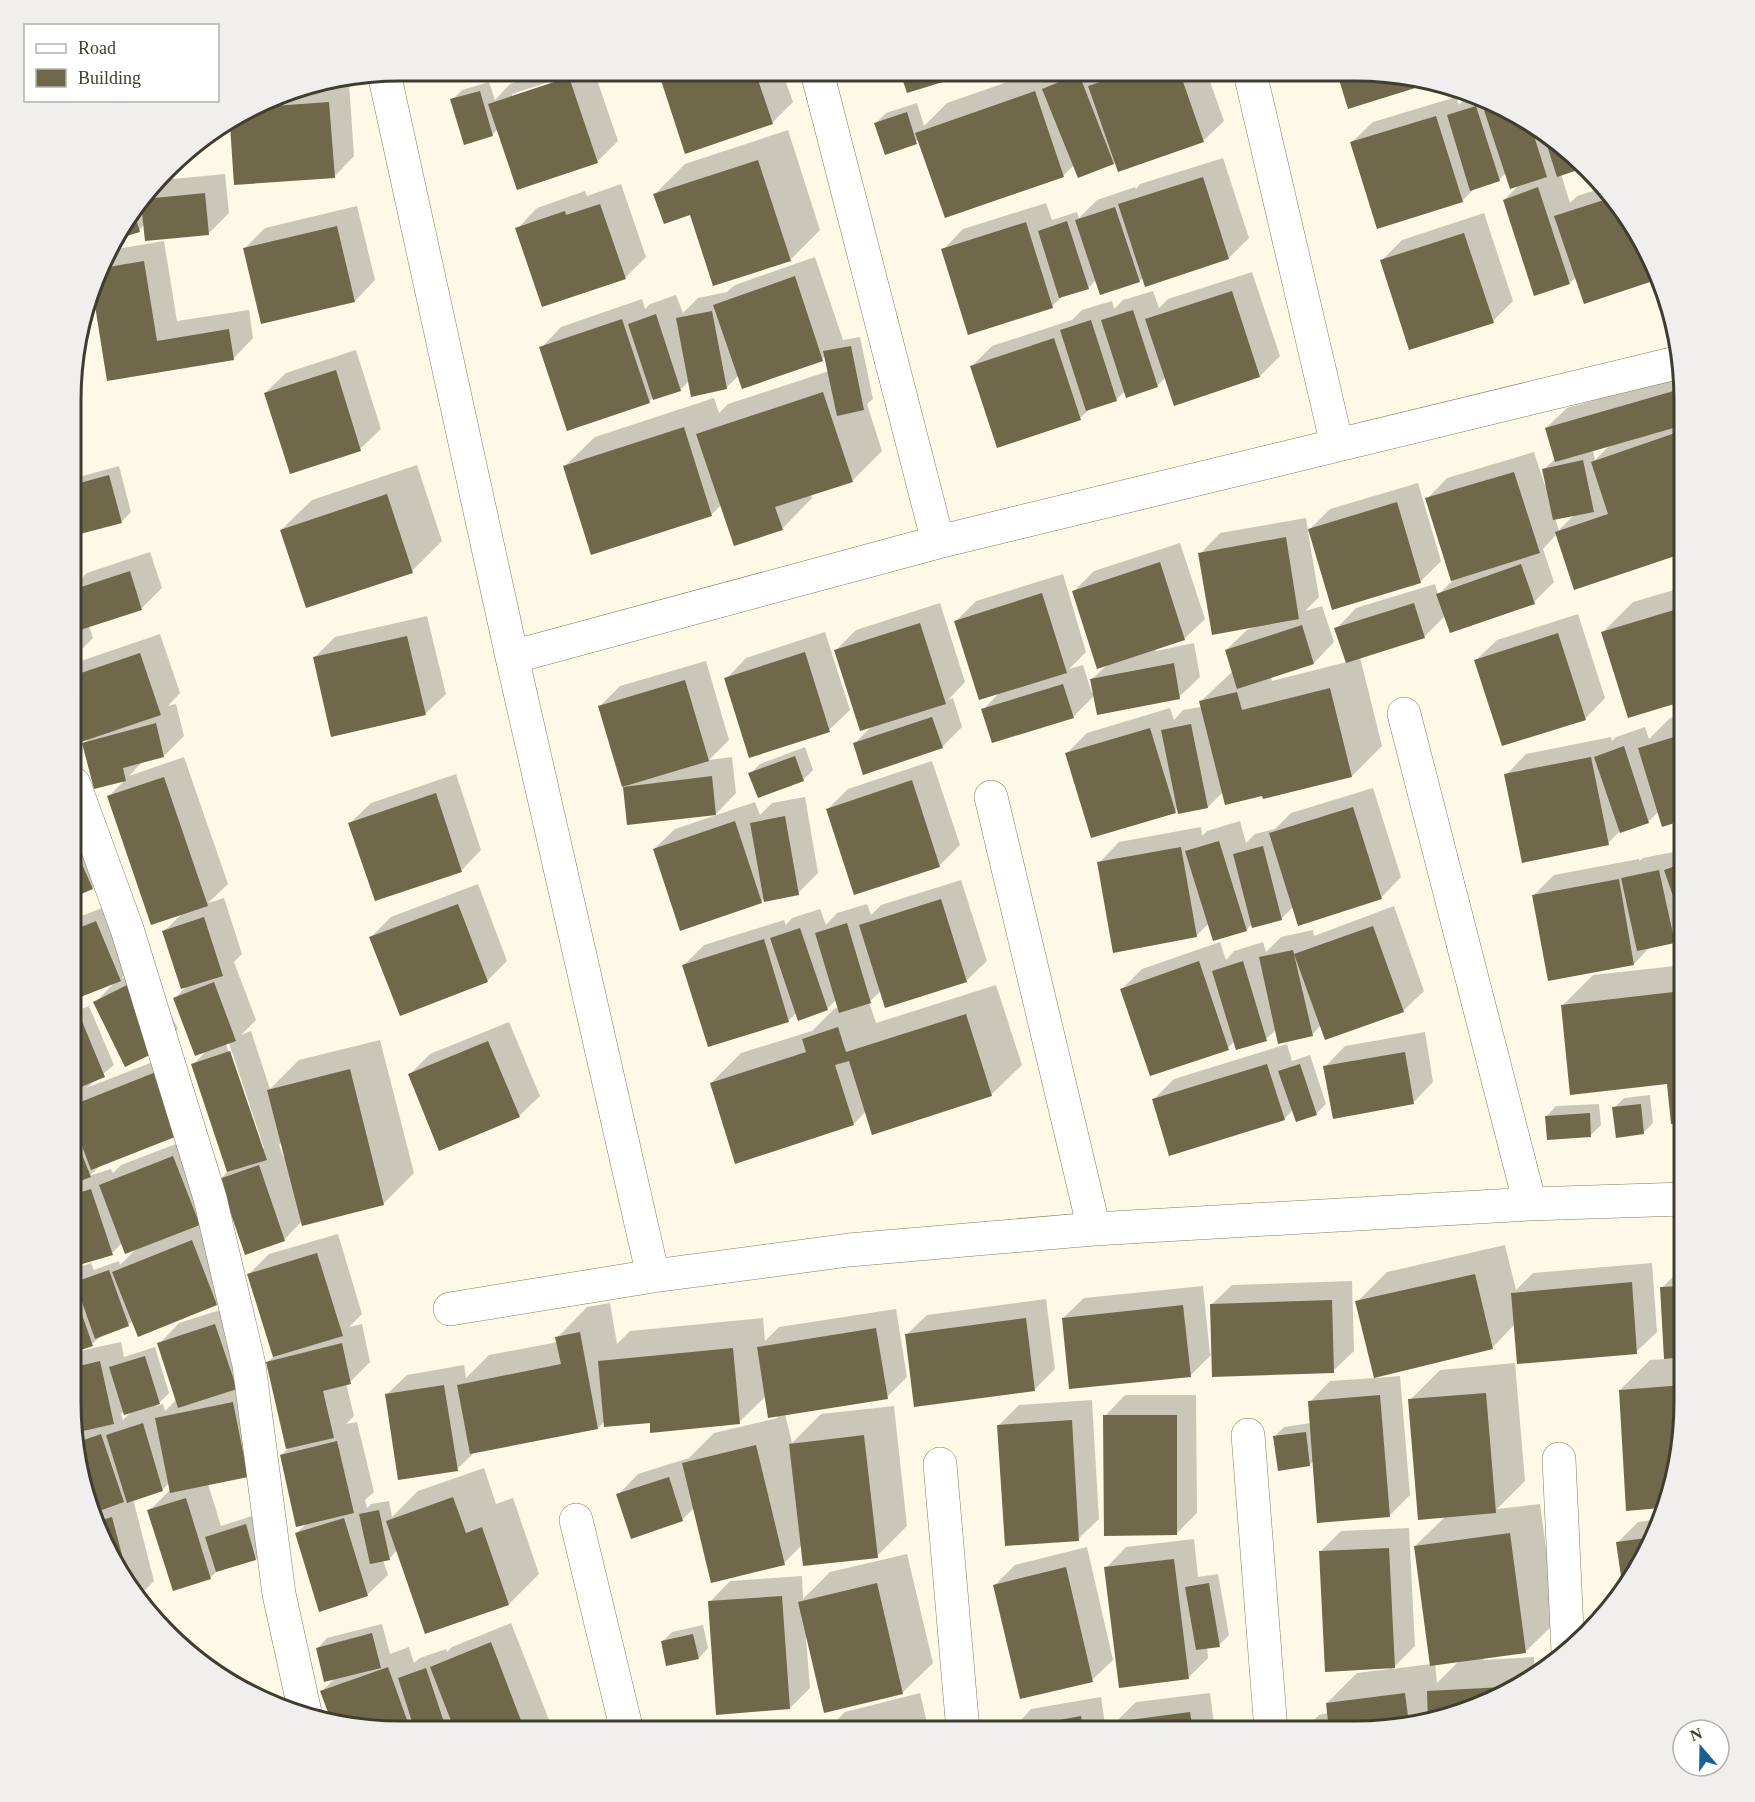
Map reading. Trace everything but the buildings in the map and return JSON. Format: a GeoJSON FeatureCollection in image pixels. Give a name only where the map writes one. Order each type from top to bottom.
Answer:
{"type":"FeatureCollection","features":[{"type":"Feature","properties":{"kind":"street"},"geometry":{"type":"LineString","coordinates":[[819,81],[938,542]]}},
{"type":"Feature","properties":{"kind":"street"},"geometry":{"type":"LineString","coordinates":[[1253,81],[1337,445]]}},
{"type":"Feature","properties":{"kind":"street"},"geometry":{"type":"LineString","coordinates":[[386,82],[512,657],[653,1276]]}},
{"type":"Feature","properties":{"kind":"street"},"geometry":{"type":"LineString","coordinates":[[512,657],[938,542],[1672,364]]}},
{"type":"Feature","properties":{"kind":"street"},"geometry":{"type":"LineString","coordinates":[[1404,714],[1530,1203]]}},
{"type":"Feature","properties":{"kind":"street"},"geometry":{"type":"LineString","coordinates":[[992,797],[1094,1229]]}},
{"type":"Feature","properties":{"kind":"street"},"geometry":{"type":"LineString","coordinates":[[81,803],[128,929],[210,1198],[249,1365],[279,1594],[304,1706]]}},
{"type":"Feature","properties":{"kind":"street"},"geometry":{"type":"LineString","coordinates":[[450,1309],[653,1276],[849,1250],[1094,1229],[1530,1203],[1674,1198]]}},
{"type":"Feature","properties":{"kind":"street"},"geometry":{"type":"LineString","coordinates":[[1248,1435],[1270,1721]]}},
{"type":"Feature","properties":{"kind":"street"},"geometry":{"type":"LineString","coordinates":[[1559,1459],[1567,1640]]}},
{"type":"Feature","properties":{"kind":"street"},"geometry":{"type":"LineString","coordinates":[[940,1464],[962,1721]]}},
{"type":"Feature","properties":{"kind":"street"},"geometry":{"type":"LineString","coordinates":[[576,1520],[625,1721]]}}]}
